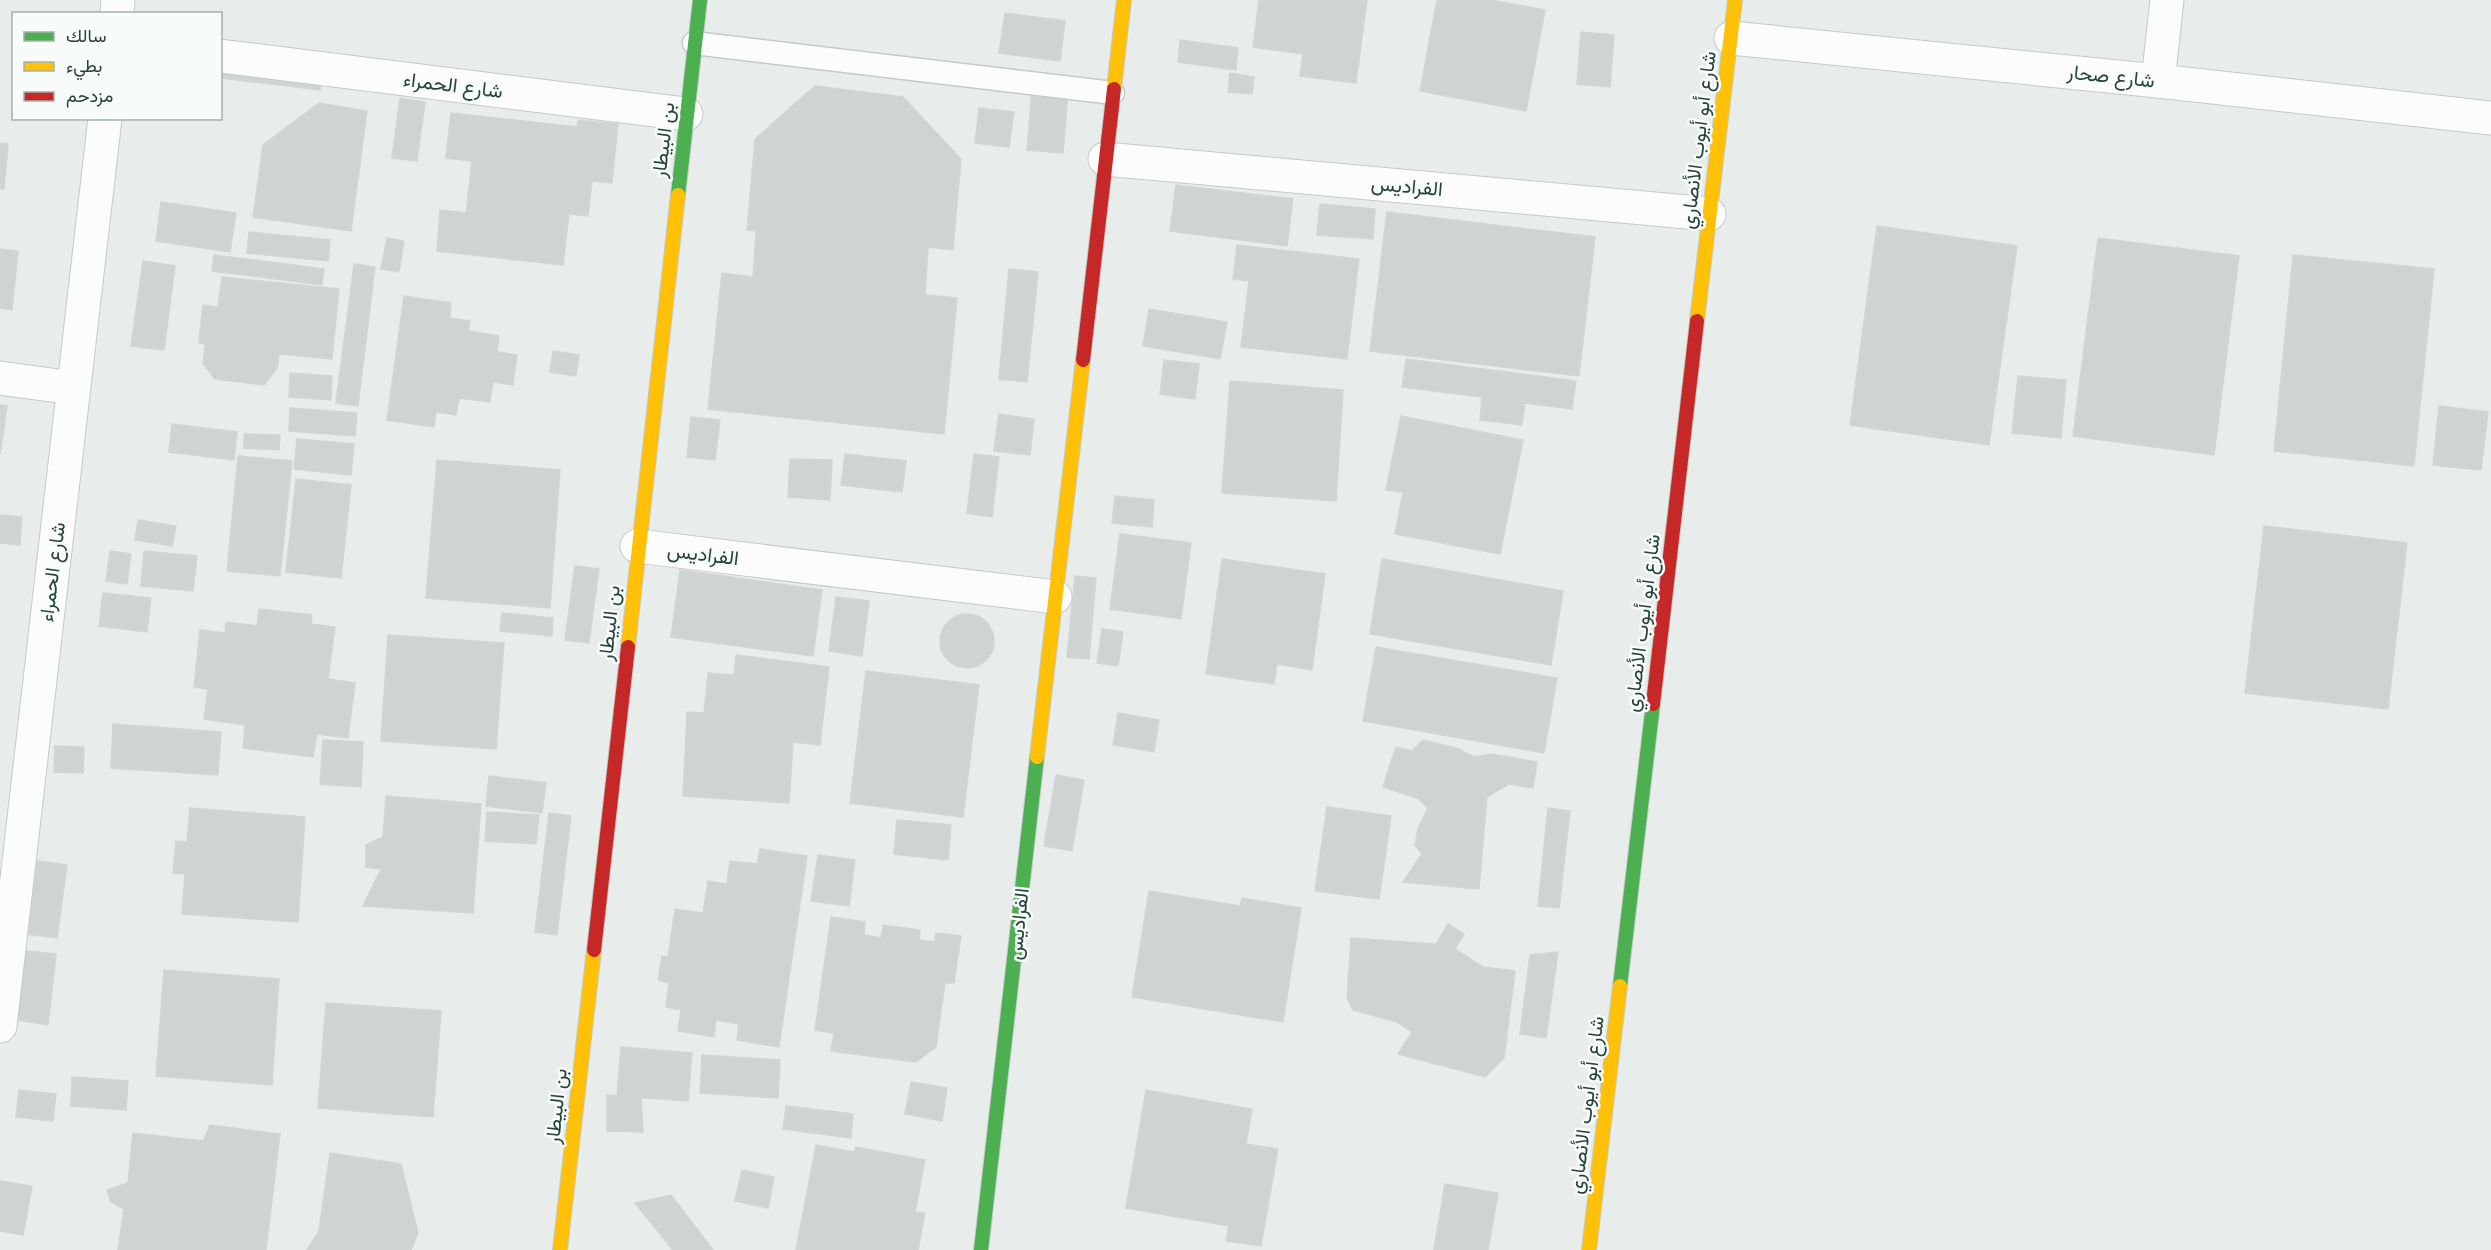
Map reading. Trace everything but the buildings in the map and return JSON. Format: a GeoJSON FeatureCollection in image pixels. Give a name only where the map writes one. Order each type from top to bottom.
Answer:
{"type":"FeatureCollection","features":[{"type":"Feature","properties":{"kind":"street","name":"بن البيطار"},"geometry":{"type":"LineString","coordinates":[[560,1250],[637,546],[700,0]]}},
{"type":"Feature","properties":{"kind":"street","name":"الفراديس"},"geometry":{"type":"LineString","coordinates":[[981,1250],[1124,0]]}},
{"type":"Feature","properties":{"kind":"street","name":"شارع أبو أيوب الأنصاري"},"geometry":{"type":"LineString","coordinates":[[1589,1250],[1708,214],[1735,0]]}},
{"type":"Feature","properties":{"kind":"street"},"geometry":{"type":"LineString","coordinates":[[2158,81],[2167,0]]}},
{"type":"Feature","properties":{"kind":"street","name":"شارع صحار"},"geometry":{"type":"LineString","coordinates":[[1731,38],[2158,81],[2491,118]]}},
{"type":"Feature","properties":{"kind":"street","name":"شارع الحمراء"},"geometry":{"type":"LineString","coordinates":[[222,56],[686,114]]}},
{"type":"Feature","properties":{"kind":"street","name":"شارع الحمراء"},"geometry":{"type":"LineString","coordinates":[[0,1026],[105,120]]}},
{"type":"Feature","properties":{"kind":"street","name":"الفراديس"},"geometry":{"type":"LineString","coordinates":[[1105,159],[1708,214]]}},
{"type":"Feature","properties":{"kind":"street"},"geometry":{"type":"LineString","coordinates":[[0,378],[73,388]]}},
{"type":"Feature","properties":{"kind":"street","name":"الفراديس"},"geometry":{"type":"LineString","coordinates":[[637,546],[1055,597]]}},
{"type":"Feature","properties":{"kind":"lane"},"geometry":{"type":"LineString","coordinates":[[694,43],[1113,93]]}},
{"type":"Feature","properties":{"kind":"traffic: fast"},"geometry":{"type":"LineString","coordinates":[[678,195],[700,0]]}},
{"type":"Feature","properties":{"kind":"traffic: fast"},"geometry":{"type":"LineString","coordinates":[[1620,986],[1653,704]]}},
{"type":"Feature","properties":{"kind":"traffic: fast"},"geometry":{"type":"LineString","coordinates":[[981,1250],[1037,757]]}},
{"type":"Feature","properties":{"kind":"traffic: slow"},"geometry":{"type":"LineString","coordinates":[[1114,89],[1124,0]]}},
{"type":"Feature","properties":{"kind":"traffic: slow"},"geometry":{"type":"LineString","coordinates":[[1697,321],[1735,0]]}},
{"type":"Feature","properties":{"kind":"traffic: slow"},"geometry":{"type":"LineString","coordinates":[[628,647],[678,195]]}},
{"type":"Feature","properties":{"kind":"traffic: slow"},"geometry":{"type":"LineString","coordinates":[[1037,757],[1083,360]]}},
{"type":"Feature","properties":{"kind":"traffic: slow"},"geometry":{"type":"LineString","coordinates":[[560,1250],[594,950]]}},
{"type":"Feature","properties":{"kind":"traffic: slow"},"geometry":{"type":"LineString","coordinates":[[1589,1250],[1620,986]]}},
{"type":"Feature","properties":{"kind":"traffic: jam"},"geometry":{"type":"LineString","coordinates":[[1083,360],[1114,89]]}},
{"type":"Feature","properties":{"kind":"traffic: jam"},"geometry":{"type":"LineString","coordinates":[[1653,704],[1697,321]]}},
{"type":"Feature","properties":{"kind":"traffic: jam"},"geometry":{"type":"LineString","coordinates":[[594,950],[628,647]]}}]}
